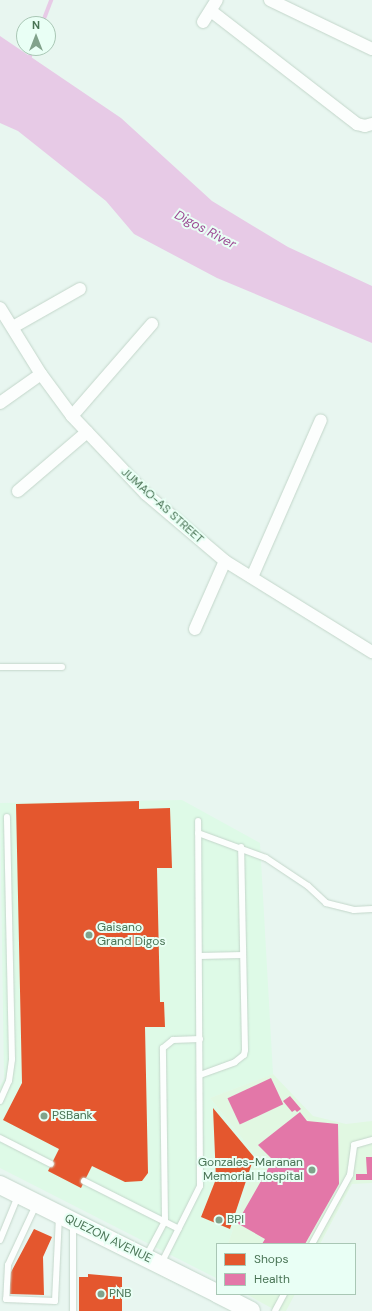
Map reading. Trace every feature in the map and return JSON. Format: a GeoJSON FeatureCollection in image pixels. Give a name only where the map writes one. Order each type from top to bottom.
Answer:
{"type":"FeatureCollection","features":[{"type":"Feature","properties":{"kind":"main road","name":"QUEZON AVENUE"},"geometry":{"type":"LineString","coordinates":[[0,1185],[216,1291]]}},
{"type":"Feature","properties":{"kind":"main road","name":"QUEZON AVENUE"},"geometry":{"type":"LineString","coordinates":[[224,1295],[251,1311]]}},
{"type":"Feature","properties":{"kind":"street"},"geometry":{"type":"LineString","coordinates":[[203,22],[217,0]]}},
{"type":"Feature","properties":{"kind":"street"},"geometry":{"type":"LineString","coordinates":[[270,0],[372,49]]}},
{"type":"Feature","properties":{"kind":"street"},"geometry":{"type":"LineString","coordinates":[[211,11],[357,124],[365,126],[372,124]]}},
{"type":"Feature","properties":{"kind":"street"},"geometry":{"type":"LineString","coordinates":[[13,327],[80,289]]}},
{"type":"Feature","properties":{"kind":"street","name":"JUMAO-AS STREET"},"geometry":{"type":"LineString","coordinates":[[0,308],[41,374],[72,416],[146,494],[225,561],[372,652]]}},
{"type":"Feature","properties":{"kind":"street"},"geometry":{"type":"LineString","coordinates":[[72,416],[152,324]]}},
{"type":"Feature","properties":{"kind":"street"},"geometry":{"type":"LineString","coordinates":[[0,403],[41,374]]}},
{"type":"Feature","properties":{"kind":"street"},"geometry":{"type":"LineString","coordinates":[[252,577],[321,420]]}},
{"type":"Feature","properties":{"kind":"street"},"geometry":{"type":"LineString","coordinates":[[18,491],[87,432]]}},
{"type":"Feature","properties":{"kind":"street"},"geometry":{"type":"LineString","coordinates":[[194,629],[225,561]]}},
{"type":"Feature","properties":{"kind":"lane"},"geometry":{"type":"LineString","coordinates":[[0,667],[62,667]]}},
{"type":"Feature","properties":{"kind":"lane"},"geometry":{"type":"LineString","coordinates":[[0,1101],[9,1081],[12,1059],[7,817]]}},
{"type":"Feature","properties":{"kind":"lane"},"geometry":{"type":"LineString","coordinates":[[153,1261],[180,1229],[200,1186],[198,821]]}},
{"type":"Feature","properties":{"kind":"lane"},"geometry":{"type":"LineString","coordinates":[[198,833],[241,847],[286,871],[326,903],[354,910],[372,910]]}},
{"type":"Feature","properties":{"kind":"lane"},"geometry":{"type":"LineString","coordinates":[[200,1075],[235,1062],[244,1055],[241,847]]}},
{"type":"Feature","properties":{"kind":"lane"},"geometry":{"type":"LineString","coordinates":[[199,956],[243,955]]}},
{"type":"Feature","properties":{"kind":"lane"},"geometry":{"type":"LineString","coordinates":[[153,1261],[165,1221],[163,1048],[173,1040],[200,1039]]}},
{"type":"Feature","properties":{"kind":"lane"},"geometry":{"type":"LineString","coordinates":[[0,1138],[51,1164]]}},
{"type":"Feature","properties":{"kind":"lane"},"geometry":{"type":"LineString","coordinates":[[313,1243],[350,1176],[354,1145],[372,1140]]}},
{"type":"Feature","properties":{"kind":"lane"},"geometry":{"type":"LineString","coordinates":[[84,1181],[180,1229]]}},
{"type":"Feature","properties":{"kind":"lane"},"geometry":{"type":"LineString","coordinates":[[0,1240],[18,1194]]}},
{"type":"Feature","properties":{"kind":"lane"},"geometry":{"type":"LineString","coordinates":[[37,1204],[8,1265],[6,1299],[55,1301],[66,1218]]}},
{"type":"Feature","properties":{"kind":"lane"},"geometry":{"type":"LineString","coordinates":[[66,1218],[73,1311]]}},
{"type":"Feature","properties":{"kind":"lane"},"geometry":{"type":"LineString","coordinates":[[275,1311],[283,1295]]}},
{"type":"Feature","properties":{"kind":"shaded area"},"geometry":{"type":"Polygon","coordinates":[[[182,800],[260,843],[273,1074],[210,1098],[257,1157],[228,1243],[216,1243],[216,1278],[0,1168],[0,1086],[4,1079],[0,803],[182,800]]]}},
{"type":"Feature","properties":{"kind":"shaded area","name":"Gonzales-Maranan Memorial Hospital"},"geometry":{"type":"Polygon","coordinates":[[[273,1074],[313,1116],[346,1124],[372,1121],[372,1183],[352,1184],[321,1243],[228,1243],[257,1157],[210,1098],[273,1074]]]}},
{"type":"Feature","properties":{"kind":"shaded area"},"geometry":{"type":"Polygon","coordinates":[[[248,1295],[294,1295],[286,1311],[275,1310],[248,1295]]]}},
{"type":"Feature","properties":{"kind":"water","name":"Digos River"},"geometry":{"type":"Polygon","coordinates":[[[0,36],[16,47],[16,56],[30,56],[121,118],[212,201],[288,247],[372,286],[372,343],[217,278],[134,234],[106,201],[18,131],[0,123],[0,36]]]}},
{"type":"Feature","properties":{"kind":"building: Shops","name":"Gaisano Grand Digos"},"geometry":{"type":"Polygon","coordinates":[[[139,801],[139,809],[170,808],[172,868],[157,868],[160,1002],[164,1002],[165,1027],[145,1027],[148,1173],[142,1181],[125,1182],[92,1166],[81,1188],[48,1171],[59,1149],[3,1120],[22,1083],[16,804],[139,801]]]}},
{"type":"Feature","properties":{"kind":"building: Shops"},"geometry":{"type":"Polygon","coordinates":[[[213,1108],[254,1157],[230,1229],[201,1217],[216,1179],[213,1108]]]}},
{"type":"Feature","properties":{"kind":"building: Shops"},"geometry":{"type":"Polygon","coordinates":[[[34,1229],[52,1237],[43,1257],[44,1295],[10,1294],[10,1274],[34,1229]]]}},
{"type":"Feature","properties":{"kind":"building: Shops","name":"PNB"},"geometry":{"type":"Polygon","coordinates":[[[88,1274],[122,1277],[122,1311],[79,1311],[79,1277],[88,1277],[88,1274]]]}},
{"type":"Feature","properties":{"kind":"building: Health"},"geometry":{"type":"Polygon","coordinates":[[[271,1078],[283,1104],[240,1125],[227,1098],[271,1078]]]}},
{"type":"Feature","properties":{"kind":"building: Health"},"geometry":{"type":"Polygon","coordinates":[[[290,1096],[301,1109],[297,1112],[295,1110],[292,1112],[283,1101],[290,1096]]]}},
{"type":"Feature","properties":{"kind":"building: Health"},"geometry":{"type":"Polygon","coordinates":[[[300,1112],[307,1121],[338,1124],[339,1184],[306,1243],[263,1243],[265,1239],[237,1223],[273,1160],[258,1145],[300,1112]]]}},
{"type":"Feature","properties":{"kind":"building: Health"},"geometry":{"type":"Polygon","coordinates":[[[366,1157],[372,1157],[372,1180],[356,1180],[356,1174],[367,1174],[366,1157]]]}},
{"type":"Feature","properties":{"kind":"waterway"},"geometry":{"type":"LineString","coordinates":[[45,16],[51,0]]}},
{"type":"Feature","properties":{"kind":"place","name":"Gaisano Grand Digos"},"geometry":{"type":"Point","coordinates":[89,935]}},
{"type":"Feature","properties":{"kind":"place","name":"PSBank"},"geometry":{"type":"Point","coordinates":[44,1116]}},
{"type":"Feature","properties":{"kind":"place","name":"Gonzales-Maranan Memorial Hospital"},"geometry":{"type":"Point","coordinates":[312,1170]}},
{"type":"Feature","properties":{"kind":"place","name":"BPI"},"geometry":{"type":"Point","coordinates":[219,1220]}},
{"type":"Feature","properties":{"kind":"place","name":"PNB"},"geometry":{"type":"Point","coordinates":[101,1294]}}]}
